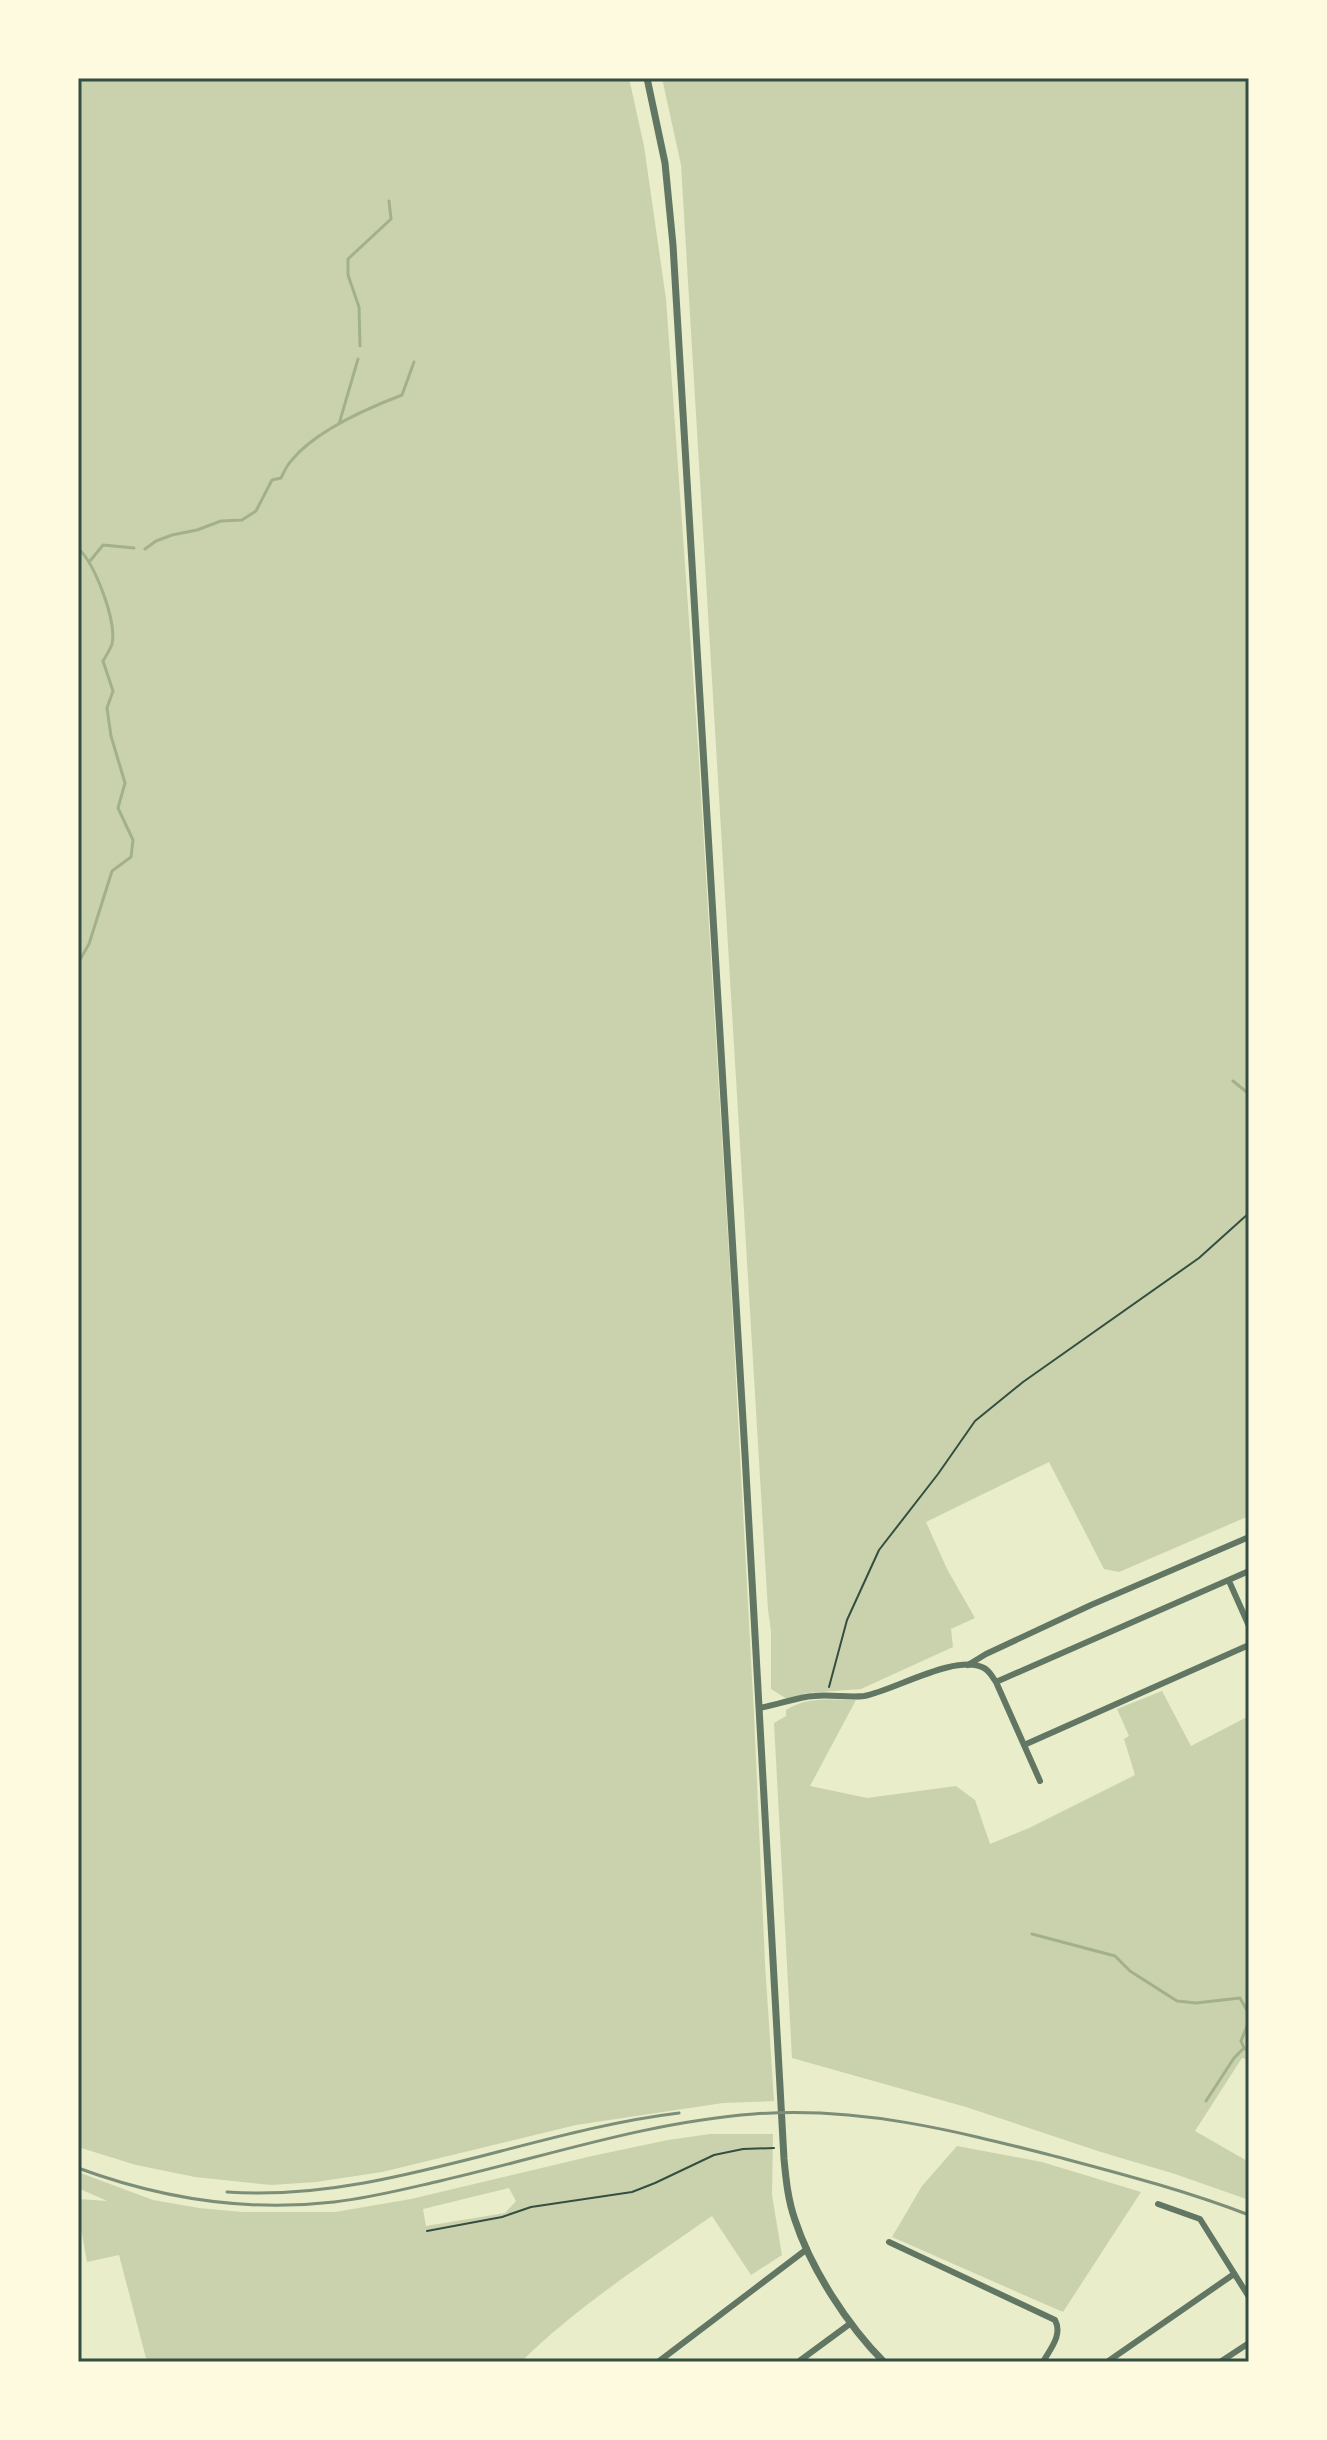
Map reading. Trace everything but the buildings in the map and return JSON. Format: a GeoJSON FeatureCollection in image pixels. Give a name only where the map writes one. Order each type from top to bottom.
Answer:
{"type":"FeatureCollection","features":[{"type":"Feature","properties":{"kind":"street"},"geometry":{"type":"LineString","coordinates":[[647,78],[664,156],[672,231],[783,2147],[789,2197],[797,2228],[851,2323],[884,2362]]}},
{"type":"Feature","properties":{"kind":"street"},"geometry":{"type":"LineString","coordinates":[[968,1665],[1091,1605],[1249,1537]]}},
{"type":"Feature","properties":{"kind":"street"},"geometry":{"type":"LineString","coordinates":[[996,1682],[1249,1571]]}},
{"type":"Feature","properties":{"kind":"street"},"geometry":{"type":"LineString","coordinates":[[1229,1581],[1249,1626]]}},
{"type":"Feature","properties":{"kind":"street"},"geometry":{"type":"LineString","coordinates":[[1024,1745],[1249,1645]]}},
{"type":"Feature","properties":{"kind":"street"},"geometry":{"type":"LineString","coordinates":[[759,1708],[811,1696],[866,1695],[915,1677],[968,1665],[982,1666],[996,1682],[1040,1781]]}},
{"type":"Feature","properties":{"kind":"street"},"geometry":{"type":"LineString","coordinates":[[1158,2204],[1200,2219],[1249,2297]]}},
{"type":"Feature","properties":{"kind":"street"},"geometry":{"type":"LineString","coordinates":[[889,2242],[1055,2320],[1057,2337],[1043,2362]]}},
{"type":"Feature","properties":{"kind":"street"},"geometry":{"type":"LineString","coordinates":[[658,2362],[807,2249]]}},
{"type":"Feature","properties":{"kind":"street"},"geometry":{"type":"LineString","coordinates":[[1107,2362],[1234,2274]]}},
{"type":"Feature","properties":{"kind":"street"},"geometry":{"type":"LineString","coordinates":[[798,2362],[851,2323]]}},
{"type":"Feature","properties":{"kind":"street"},"geometry":{"type":"LineString","coordinates":[[1220,2362],[1249,2343]]}},
{"type":"Feature","properties":{"kind":"path"},"geometry":{"type":"LineString","coordinates":[[827,1696],[847,1620],[879,1550],[975,1421],[1023,1382],[1199,1258],[1249,1213]]}},
{"type":"Feature","properties":{"kind":"path"},"geometry":{"type":"LineString","coordinates":[[427,2231],[502,2217],[531,2207],[632,2192],[714,2155],[743,2149],[783,2147]]}},
{"type":"Feature","properties":{"kind":"green space"},"geometry":{"type":"Polygon","coordinates":[[[78,78],[629,78],[644,146],[666,299],[698,746],[730,1270],[774,2101],[723,2103],[576,2125],[382,2172],[271,2185],[195,2177],[136,2165],[78,2147],[78,78]]]}},
{"type":"Feature","properties":{"kind":"green space"},"geometry":{"type":"Polygon","coordinates":[[[662,78],[1249,78],[1249,1516],[1119,1572],[1104,1569],[1049,1462],[926,1522],[947,1569],[975,1618],[951,1629],[953,1647],[861,1689],[807,1693],[787,1699],[771,1689],[771,1631],[681,165],[662,78]]]}},
{"type":"Feature","properties":{"kind":"green space"},"geometry":{"type":"Polygon","coordinates":[[[1162,1691],[1191,1746],[1249,1716],[1249,2060],[1242,2058],[1195,2131],[1249,2162],[1249,2200],[966,2107],[792,2058],[774,1723],[786,1716],[786,1710],[811,1701],[856,1700],[810,1786],[867,1798],[956,1786],[975,1800],[990,1844],[1135,1775],[1124,1739],[1129,1736],[1117,1709],[1162,1691]]]}},
{"type":"Feature","properties":{"kind":"green space"},"geometry":{"type":"Polygon","coordinates":[[[710,2134],[773,2134],[772,2195],[782,2255],[751,2275],[712,2216],[589,2304],[521,2362],[147,2362],[119,2255],[87,2262],[78,2212],[78,2199],[107,2201],[78,2188],[78,2172],[153,2200],[199,2208],[243,2212],[335,2212],[411,2199],[668,2140],[710,2134]],[[509,2188],[423,2209],[426,2226],[505,2213],[516,2201],[509,2188]]]}},
{"type":"Feature","properties":{"kind":"green space"},"geometry":{"type":"Polygon","coordinates":[[[957,2146],[1042,2162],[1141,2192],[1063,2312],[892,2237],[922,2186],[957,2146]]]}},
{"type":"Feature","properties":{"kind":"waterway"},"geometry":{"type":"LineString","coordinates":[[360,346],[359,307],[348,275],[348,259],[391,219],[389,201]]}},
{"type":"Feature","properties":{"kind":"waterway"},"geometry":{"type":"LineString","coordinates":[[339,424],[358,359]]}},
{"type":"Feature","properties":{"kind":"waterway"},"geometry":{"type":"LineString","coordinates":[[145,549],[172,535],[221,521],[242,520],[256,511],[272,480],[281,478],[290,463],[313,440],[358,414],[402,395],[414,362]]}},
{"type":"Feature","properties":{"kind":"waterway"},"geometry":{"type":"LineString","coordinates":[[90,561],[103,545],[134,548]]}},
{"type":"Feature","properties":{"kind":"waterway"},"geometry":{"type":"LineString","coordinates":[[78,548],[98,579],[111,622],[112,644],[103,661],[113,691],[107,708],[111,736],[125,783],[118,808],[133,840],[131,857],[112,871],[89,944],[78,963]]}},
{"type":"Feature","properties":{"kind":"waterway"},"geometry":{"type":"LineString","coordinates":[[1233,1081],[1249,1094]]}},
{"type":"Feature","properties":{"kind":"waterway"},"geometry":{"type":"LineString","coordinates":[[1032,1934],[1115,1956],[1130,1971],[1177,2001],[1196,2003],[1240,1998],[1249,2014]]}},
{"type":"Feature","properties":{"kind":"waterway"},"geometry":{"type":"LineString","coordinates":[[1249,2021],[1241,2041],[1249,2051]]}},
{"type":"Feature","properties":{"kind":"waterway"},"geometry":{"type":"LineString","coordinates":[[1206,2101],[1244,2048]]}},
{"type":"Feature","properties":{"kind":"railway"},"geometry":{"type":"LineString","coordinates":[[78,2168],[172,2195],[236,2204],[301,2205],[387,2193],[674,2124],[793,2112],[870,2117],[982,2138],[1154,2183],[1249,2215]]}},
{"type":"Feature","properties":{"kind":"railway"},"geometry":{"type":"LineString","coordinates":[[227,2192],[283,2193],[340,2187],[396,2177],[566,2134],[679,2113]]}}]}
